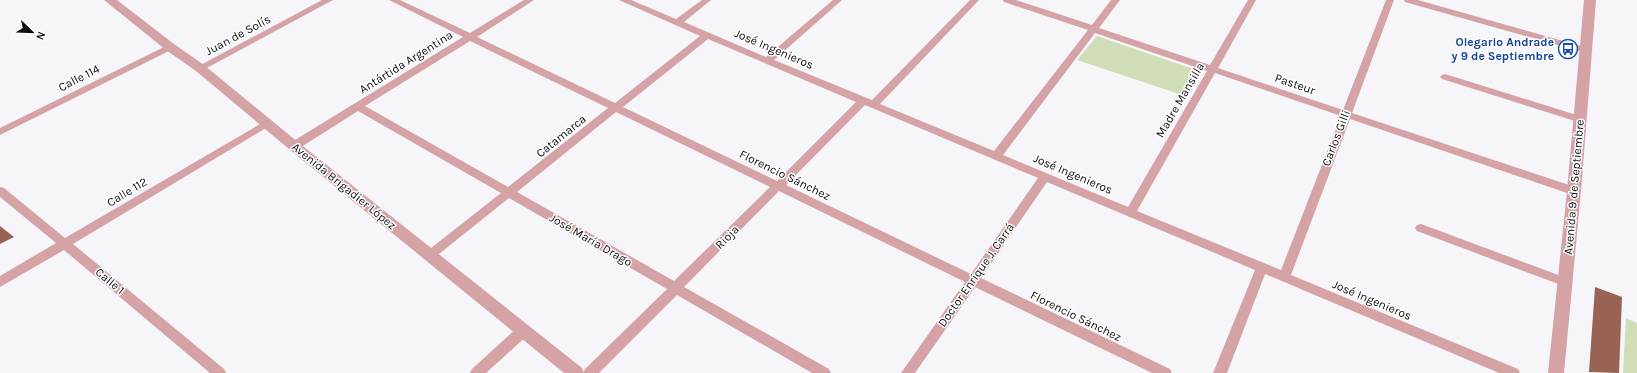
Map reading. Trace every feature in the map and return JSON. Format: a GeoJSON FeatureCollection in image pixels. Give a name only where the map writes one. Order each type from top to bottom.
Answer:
{"type":"FeatureCollection","features":[{"type":"Feature","properties":{"kind":"street","name":"Avenida Brigadier López"},"geometry":{"type":"LineString","coordinates":[[110,0],[170,47],[200,68],[294,146],[576,373]]}},
{"type":"Feature","properties":{"kind":"street","name":"Juan de Solís"},"geometry":{"type":"LineString","coordinates":[[200,68],[329,0]]}},
{"type":"Feature","properties":{"kind":"street","name":"Florencio Sánchez"},"geometry":{"type":"LineString","coordinates":[[393,0],[1165,373]]}},
{"type":"Feature","properties":{"kind":"street","name":"Antártida Argentina"},"geometry":{"type":"LineString","coordinates":[[294,146],[530,0]]}},
{"type":"Feature","properties":{"kind":"street","name":"José Ingenieros"},"geometry":{"type":"LineString","coordinates":[[623,0],[1513,373]]}},
{"type":"Feature","properties":{"kind":"street"},"geometry":{"type":"LineString","coordinates":[[677,23],[707,0]]}},
{"type":"Feature","properties":{"kind":"street"},"geometry":{"type":"LineString","coordinates":[[767,61],[838,0]]}},
{"type":"Feature","properties":{"kind":"street","name":"Rioja"},"geometry":{"type":"LineString","coordinates":[[590,373],[778,186],[868,103],[975,0]]}},
{"type":"Feature","properties":{"kind":"street","name":"Pasteur"},"geometry":{"type":"LineString","coordinates":[[1007,0],[1574,191]]}},
{"type":"Feature","properties":{"kind":"street"},"geometry":{"type":"LineString","coordinates":[[996,156],[1116,0]]}},
{"type":"Feature","properties":{"kind":"street","name":"Madre Mansilla"},"geometry":{"type":"LineString","coordinates":[[1130,213],[1252,0]]}},
{"type":"Feature","properties":{"kind":"street","name":"Carlos Gilli"},"geometry":{"type":"LineString","coordinates":[[1284,277],[1345,114],[1390,0]]}},
{"type":"Feature","properties":{"kind":"street"},"geometry":{"type":"LineString","coordinates":[[1408,0],[1585,50]]}},
{"type":"Feature","properties":{"kind":"street","name":"Avenida 9 de Septiembre"},"geometry":{"type":"LineString","coordinates":[[1556,373],[1574,191],[1590,0]]}},
{"type":"Feature","properties":{"kind":"street","name":"Catamarca"},"geometry":{"type":"LineString","coordinates":[[430,255],[707,36]]}},
{"type":"Feature","properties":{"kind":"street","name":"Calle 114"},"geometry":{"type":"LineString","coordinates":[[0,132],[170,47]]}},
{"type":"Feature","properties":{"kind":"street"},"geometry":{"type":"LineString","coordinates":[[1445,77],[1579,119]]}},
{"type":"Feature","properties":{"kind":"street","name":"José María Drago"},"geometry":{"type":"LineString","coordinates":[[359,106],[824,373]]}},
{"type":"Feature","properties":{"kind":"street","name":"Calle 112"},"geometry":{"type":"LineString","coordinates":[[0,282],[267,123]]}},
{"type":"Feature","properties":{"kind":"street","name":"Doctor Enrique J. Carrá"},"geometry":{"type":"LineString","coordinates":[[908,373],[1045,177]]}},
{"type":"Feature","properties":{"kind":"street","name":"Calle 1"},"geometry":{"type":"LineString","coordinates":[[0,191],[219,373]]}},
{"type":"Feature","properties":{"kind":"street"},"geometry":{"type":"LineString","coordinates":[[1421,228],[1565,282]]}},
{"type":"Feature","properties":{"kind":"street"},"geometry":{"type":"LineString","coordinates":[[1220,373],[1262,268]]}},
{"type":"Feature","properties":{"kind":"street"},"geometry":{"type":"LineString","coordinates":[[477,373],[524,330]]}},
{"type":"Feature","properties":{"kind":"green space"},"geometry":{"type":"Polygon","coordinates":[[[1097,36],[1202,72],[1188,97],[1077,60],[1097,36]]]}},
{"type":"Feature","properties":{"kind":"green space"},"geometry":{"type":"Polygon","coordinates":[[[1626,318],[1637,323],[1637,373],[1623,373],[1626,318]]]}},
{"type":"Feature","properties":{"kind":"building"},"geometry":{"type":"Polygon","coordinates":[[[0,226],[14,237],[0,244],[0,226]]]}},
{"type":"Feature","properties":{"kind":"building"},"geometry":{"type":"Polygon","coordinates":[[[1595,287],[1622,297],[1619,373],[1589,372],[1595,287]]]}},
{"type":"Feature","properties":{"kind":"place","name":"Olegario Andrade y 9 de Septiembre"},"geometry":{"type":"Point","coordinates":[1568,49]}}]}
